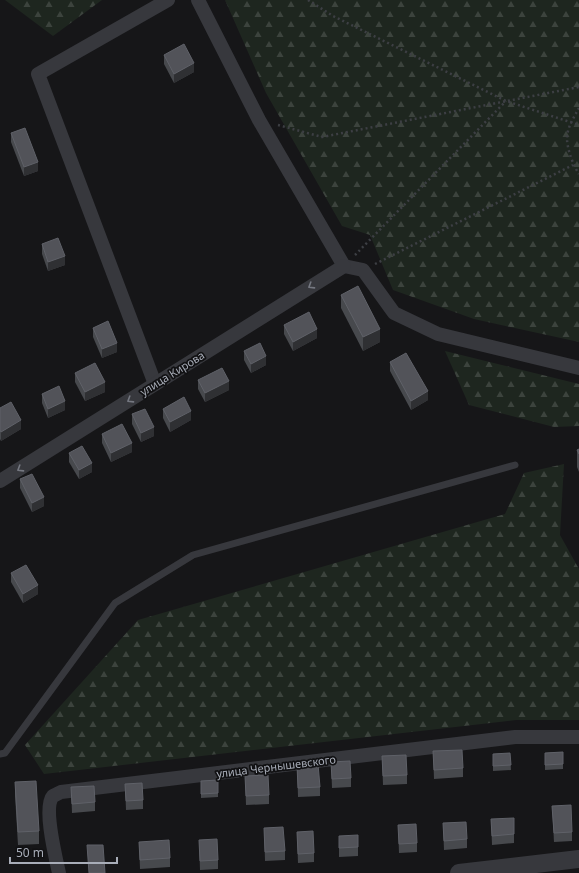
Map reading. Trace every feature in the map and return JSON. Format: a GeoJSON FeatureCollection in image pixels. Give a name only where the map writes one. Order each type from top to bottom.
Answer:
{"type":"FeatureCollection","features":[{"type":"Feature","properties":{"kind":"street"},"geometry":{"type":"LineString","coordinates":[[155,384],[38,74],[168,0]]}},
{"type":"Feature","properties":{"kind":"street"},"geometry":{"type":"LineString","coordinates":[[198,0],[259,120],[344,266],[363,270],[394,314],[438,334],[579,368]]}},
{"type":"Feature","properties":{"kind":"street","name":"улица Кирова"},"geometry":{"type":"LineString","coordinates":[[0,481],[344,266]]}},
{"type":"Feature","properties":{"kind":"street","name":"улица Чернышевского"},"geometry":{"type":"LineString","coordinates":[[60,873],[52,843],[49,805],[53,796],[61,792],[515,737],[579,737]]}},
{"type":"Feature","properties":{"kind":"street"},"geometry":{"type":"LineString","coordinates":[[459,873],[494,871],[579,858]]}},
{"type":"Feature","properties":{"kind":"lane"},"geometry":{"type":"LineString","coordinates":[[0,754],[6,753],[115,603],[193,556],[515,464]]}},
{"type":"Feature","properties":{"kind":"path"},"geometry":{"type":"LineString","coordinates":[[308,0],[333,16],[506,101],[579,125]]}},
{"type":"Feature","properties":{"kind":"path"},"geometry":{"type":"LineString","coordinates":[[259,120],[322,137],[579,87]]}},
{"type":"Feature","properties":{"kind":"path"},"geometry":{"type":"LineString","coordinates":[[344,266],[506,101]]}},
{"type":"Feature","properties":{"kind":"path"},"geometry":{"type":"LineString","coordinates":[[579,108],[571,122],[567,137],[574,165],[579,174]]}},
{"type":"Feature","properties":{"kind":"path"},"geometry":{"type":"LineString","coordinates":[[363,270],[574,165]]}},
{"type":"Feature","properties":{"kind":"green space"},"geometry":{"type":"Polygon","coordinates":[[[5,0],[102,0],[53,36],[5,0]]]}},
{"type":"Feature","properties":{"kind":"green space"},"geometry":{"type":"Polygon","coordinates":[[[225,0],[579,0],[579,342],[474,319],[393,290],[370,235],[342,226],[266,93],[225,0]]]}},
{"type":"Feature","properties":{"kind":"green space"},"geometry":{"type":"Polygon","coordinates":[[[445,351],[579,384],[579,426],[554,427],[469,405],[445,351]]]}},
{"type":"Feature","properties":{"kind":"green space"},"geometry":{"type":"Polygon","coordinates":[[[564,464],[560,535],[579,569],[579,720],[516,720],[44,774],[25,745],[138,620],[505,514],[524,473],[564,464]]]}},
{"type":"Feature","properties":{"kind":"building"},"geometry":{"type":"Polygon","coordinates":[[[184,44],[194,63],[174,74],[164,55],[184,44]]]}},
{"type":"Feature","properties":{"kind":"building"},"geometry":{"type":"Polygon","coordinates":[[[25,128],[38,162],[24,167],[11,133],[25,128]]]}},
{"type":"Feature","properties":{"kind":"building"},"geometry":{"type":"Polygon","coordinates":[[[58,238],[65,256],[48,262],[42,244],[58,238]]]}},
{"type":"Feature","properties":{"kind":"building"},"geometry":{"type":"Polygon","coordinates":[[[358,286],[380,329],[363,337],[341,295],[358,286]]]}},
{"type":"Feature","properties":{"kind":"building"},"geometry":{"type":"Polygon","coordinates":[[[309,312],[317,329],[293,342],[284,325],[309,312]]]}},
{"type":"Feature","properties":{"kind":"building"},"geometry":{"type":"Polygon","coordinates":[[[108,321],[117,343],[102,349],[93,328],[108,321]]]}},
{"type":"Feature","properties":{"kind":"building"},"geometry":{"type":"Polygon","coordinates":[[[260,343],[266,356],[251,364],[244,351],[260,343]]]}},
{"type":"Feature","properties":{"kind":"building"},"geometry":{"type":"Polygon","coordinates":[[[406,353],[428,391],[411,401],[390,362],[406,353]]]}},
{"type":"Feature","properties":{"kind":"building"},"geometry":{"type":"Polygon","coordinates":[[[95,363],[105,382],[85,392],[75,373],[95,363]]]}},
{"type":"Feature","properties":{"kind":"building"},"geometry":{"type":"Polygon","coordinates":[[[222,368],[229,381],[205,393],[198,380],[222,368]]]}},
{"type":"Feature","properties":{"kind":"building"},"geometry":{"type":"Polygon","coordinates":[[[59,386],[65,401],[48,409],[42,394],[59,386]]]}},
{"type":"Feature","properties":{"kind":"building"},"geometry":{"type":"Polygon","coordinates":[[[184,397],[191,411],[170,422],[163,409],[184,397]]]}},
{"type":"Feature","properties":{"kind":"building"},"geometry":{"type":"Polygon","coordinates":[[[11,402],[21,420],[1,432],[0,408],[11,402]]]}},
{"type":"Feature","properties":{"kind":"building"},"geometry":{"type":"Polygon","coordinates":[[[145,409],[154,427],[141,433],[132,414],[145,409]]]}},
{"type":"Feature","properties":{"kind":"building"},"geometry":{"type":"Polygon","coordinates":[[[122,424],[132,443],[111,453],[102,434],[122,424]]]}},
{"type":"Feature","properties":{"kind":"building"},"geometry":{"type":"Polygon","coordinates":[[[82,446],[92,463],[79,470],[69,453],[82,446]]]}},
{"type":"Feature","properties":{"kind":"building"},"geometry":{"type":"Polygon","coordinates":[[[32,474],[44,497],[32,503],[20,479],[32,474]]]}},
{"type":"Feature","properties":{"kind":"building"},"geometry":{"type":"Polygon","coordinates":[[[26,565],[38,585],[23,594],[11,573],[26,565]]]}},
{"type":"Feature","properties":{"kind":"building"},"geometry":{"type":"Polygon","coordinates":[[[462,750],[463,768],[434,770],[433,751],[462,750]]]}},
{"type":"Feature","properties":{"kind":"building"},"geometry":{"type":"Polygon","coordinates":[[[563,752],[563,764],[545,765],[545,753],[563,752]]]}},
{"type":"Feature","properties":{"kind":"building"},"geometry":{"type":"Polygon","coordinates":[[[510,753],[511,765],[493,766],[493,754],[510,753]]]}},
{"type":"Feature","properties":{"kind":"building"},"geometry":{"type":"Polygon","coordinates":[[[406,755],[407,775],[383,776],[382,756],[406,755]]]}},
{"type":"Feature","properties":{"kind":"building"},"geometry":{"type":"Polygon","coordinates":[[[350,761],[351,778],[332,779],[331,762],[350,761]]]}},
{"type":"Feature","properties":{"kind":"building"},"geometry":{"type":"Polygon","coordinates":[[[318,764],[320,787],[298,788],[297,765],[318,764]]]}},
{"type":"Feature","properties":{"kind":"building"},"geometry":{"type":"Polygon","coordinates":[[[268,775],[269,795],[246,796],[245,776],[268,775]]]}},
{"type":"Feature","properties":{"kind":"building"},"geometry":{"type":"Polygon","coordinates":[[[218,780],[218,793],[201,794],[201,781],[218,780]]]}},
{"type":"Feature","properties":{"kind":"building"},"geometry":{"type":"Polygon","coordinates":[[[36,781],[39,831],[18,832],[15,782],[36,781]]]}},
{"type":"Feature","properties":{"kind":"building"},"geometry":{"type":"Polygon","coordinates":[[[142,783],[143,800],[126,801],[125,784],[142,783]]]}},
{"type":"Feature","properties":{"kind":"building"},"geometry":{"type":"Polygon","coordinates":[[[94,786],[95,802],[72,804],[71,787],[94,786]]]}},
{"type":"Feature","properties":{"kind":"building"},"geometry":{"type":"Polygon","coordinates":[[[571,805],[572,832],[554,833],[552,806],[571,805]]]}},
{"type":"Feature","properties":{"kind":"building"},"geometry":{"type":"Polygon","coordinates":[[[514,818],[514,834],[492,836],[491,819],[514,818]]]}},
{"type":"Feature","properties":{"kind":"building"},"geometry":{"type":"Polygon","coordinates":[[[466,822],[467,839],[444,841],[443,823],[466,822]]]}},
{"type":"Feature","properties":{"kind":"building"},"geometry":{"type":"Polygon","coordinates":[[[416,824],[417,843],[399,844],[398,825],[416,824]]]}},
{"type":"Feature","properties":{"kind":"building"},"geometry":{"type":"Polygon","coordinates":[[[283,827],[285,851],[265,852],[264,828],[283,827]]]}},
{"type":"Feature","properties":{"kind":"building"},"geometry":{"type":"Polygon","coordinates":[[[313,831],[314,853],[298,854],[297,832],[313,831]]]}},
{"type":"Feature","properties":{"kind":"building"},"geometry":{"type":"Polygon","coordinates":[[[358,835],[358,847],[339,848],[339,836],[358,835]]]}},
{"type":"Feature","properties":{"kind":"building"},"geometry":{"type":"Polygon","coordinates":[[[217,839],[218,860],[200,861],[199,840],[217,839]]]}},
{"type":"Feature","properties":{"kind":"building"},"geometry":{"type":"Polygon","coordinates":[[[169,840],[170,858],[140,860],[139,842],[169,840]]]}},
{"type":"Feature","properties":{"kind":"building"},"geometry":{"type":"Polygon","coordinates":[[[87,845],[103,845],[105,873],[89,873],[87,845]]]}}]}
